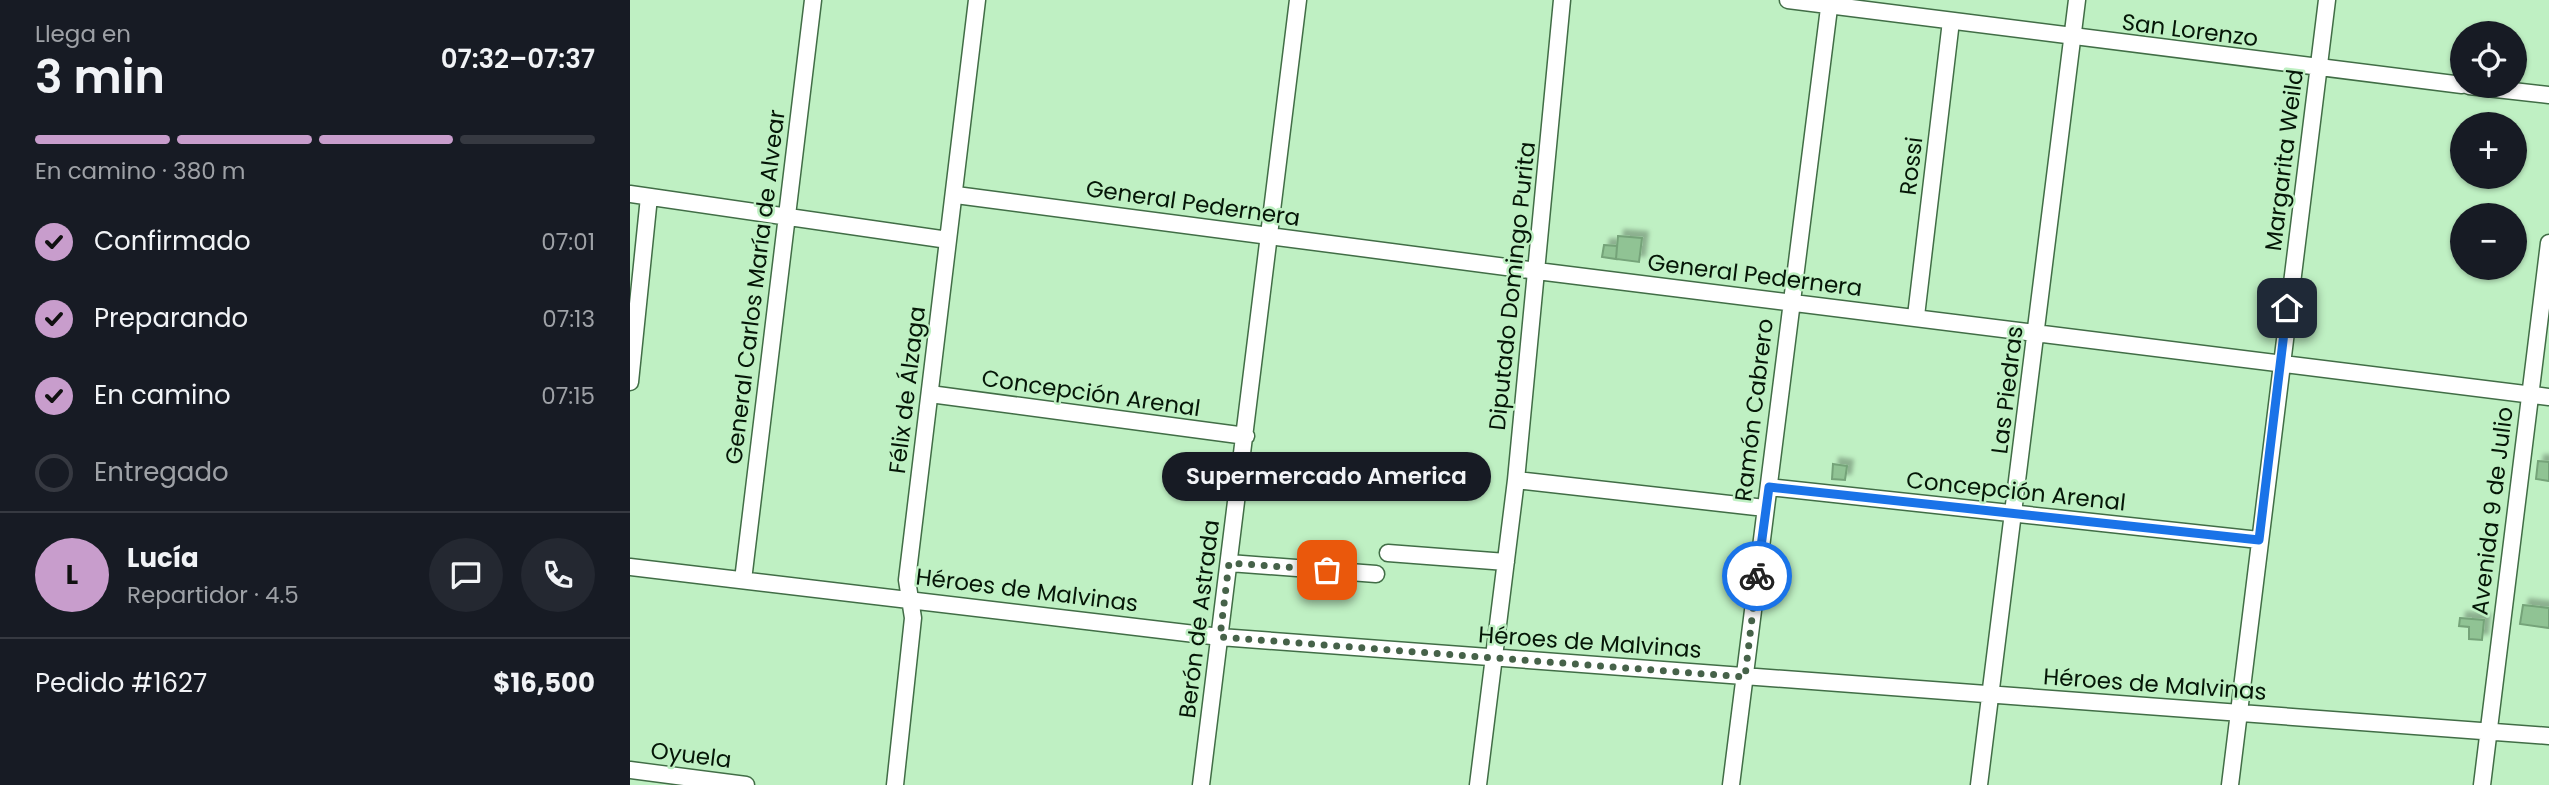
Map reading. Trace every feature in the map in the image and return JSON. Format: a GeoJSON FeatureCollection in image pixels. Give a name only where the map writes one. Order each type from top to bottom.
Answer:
{"type":"FeatureCollection","features":[{"type":"Feature","properties":{"kind":"street","name":"General Carlos María de Alvear"},"geometry":{"type":"LineString","coordinates":[[743,580],[813,0]]}},
{"type":"Feature","properties":{"kind":"street","name":"Félix de Álzaga"},"geometry":{"type":"LineString","coordinates":[[895,785],[913,618],[907,580],[948,240],[956,195],[977,0]]}},
{"type":"Feature","properties":{"kind":"street","name":"Berón de Astrada"},"geometry":{"type":"LineString","coordinates":[[1201,785],[1298,0]]}},
{"type":"Feature","properties":{"kind":"street","name":"Diputado Domingo Purita"},"geometry":{"type":"LineString","coordinates":[[1478,785],[1516,480],[1562,0]]}},
{"type":"Feature","properties":{"kind":"street","name":"San Lorenzo"},"geometry":{"type":"LineString","coordinates":[[1788,0],[1829,2],[2072,38],[2450,84]]}},
{"type":"Feature","properties":{"kind":"street","name":"Las Piedras"},"geometry":{"type":"LineString","coordinates":[[1979,785],[2077,0]]}},
{"type":"Feature","properties":{"kind":"street","name":"Margarita Weild"},"geometry":{"type":"LineString","coordinates":[[2230,785],[2327,0]]}},
{"type":"Feature","properties":{"kind":"street","name":"Ramón Cabrero"},"geometry":{"type":"LineString","coordinates":[[1731,785],[1829,2]]}},
{"type":"Feature","properties":{"kind":"street","name":"Rossi"},"geometry":{"type":"LineString","coordinates":[[1916,316],[1951,21]]}},
{"type":"Feature","properties":{"kind":"street"},"geometry":{"type":"LineString","coordinates":[[2527,93],[2549,95]]}},
{"type":"Feature","properties":{"kind":"street"},"geometry":{"type":"LineString","coordinates":[[630,194],[948,240]]}},
{"type":"Feature","properties":{"kind":"street","name":"General Pedernera"},"geometry":{"type":"LineString","coordinates":[[956,195],[1537,271],[1916,316],[2549,397]]}},
{"type":"Feature","properties":{"kind":"street"},"geometry":{"type":"LineString","coordinates":[[630,382],[649,197]]}},
{"type":"Feature","properties":{"kind":"street","name":"Avenida 9 de Julio"},"geometry":{"type":"LineString","coordinates":[[2482,785],[2549,243]]}},
{"type":"Feature","properties":{"kind":"street","name":"Concepción Arenal"},"geometry":{"type":"LineString","coordinates":[[930,394],[1246,436]]}},
{"type":"Feature","properties":{"kind":"street"},"geometry":{"type":"LineString","coordinates":[[1516,480],[1765,508]]}},
{"type":"Feature","properties":{"kind":"street","name":"Concepción Arenal"},"geometry":{"type":"LineString","coordinates":[[1769,487],[2259,540]]}},
{"type":"Feature","properties":{"kind":"street"},"geometry":{"type":"LineString","coordinates":[[1388,553],[1506,562]]}},
{"type":"Feature","properties":{"kind":"street"},"geometry":{"type":"LineString","coordinates":[[1229,563],[1376,574]]}},
{"type":"Feature","properties":{"kind":"street","name":"Héroes de Malvinas"},"geometry":{"type":"LineString","coordinates":[[630,566],[1220,637],[2549,736]]}},
{"type":"Feature","properties":{"kind":"street","name":"Oyuela"},"geometry":{"type":"LineString","coordinates":[[630,770],[746,785]]}},
{"type":"Feature","properties":{"kind":"building"},"geometry":{"type":"Polygon","coordinates":[[[1618,236],[1642,238],[1639,262],[1616,259],[1618,236]]]}},
{"type":"Feature","properties":{"kind":"building"},"geometry":{"type":"Polygon","coordinates":[[[1604,245],[1617,246],[1616,259],[1602,257],[1604,245]]]}},
{"type":"Feature","properties":{"kind":"building"},"geometry":{"type":"Polygon","coordinates":[[[2538,461],[2549,462],[2549,481],[2536,479],[2538,461]]]}},
{"type":"Feature","properties":{"kind":"building"},"geometry":{"type":"Polygon","coordinates":[[[1833,464],[1847,466],[1845,480],[1832,479],[1833,464]]]}},
{"type":"Feature","properties":{"kind":"building"},"geometry":{"type":"Polygon","coordinates":[[[2523,605],[2549,608],[2549,628],[2520,624],[2523,605]]]}},
{"type":"Feature","properties":{"kind":"building"},"geometry":{"type":"Polygon","coordinates":[[[2460,618],[2484,620],[2482,640],[2469,639],[2469,627],[2459,626],[2460,618]]]}},
{"type":"Feature","properties":{"kind":"way so far"},"geometry":{"type":"LineString","coordinates":[[1327,570],[1229,563],[1220,637],[1745,677],[1757,576]]}},
{"type":"Feature","properties":{"kind":"place","name":"Supermercado America"},"geometry":{"type":"Point","coordinates":[1327,570]}},
{"type":"Feature","properties":{"kind":"route"},"geometry":{"type":"LineString","coordinates":[[1757,576],[1769,487],[2259,540],[2287,308]]}}]}
